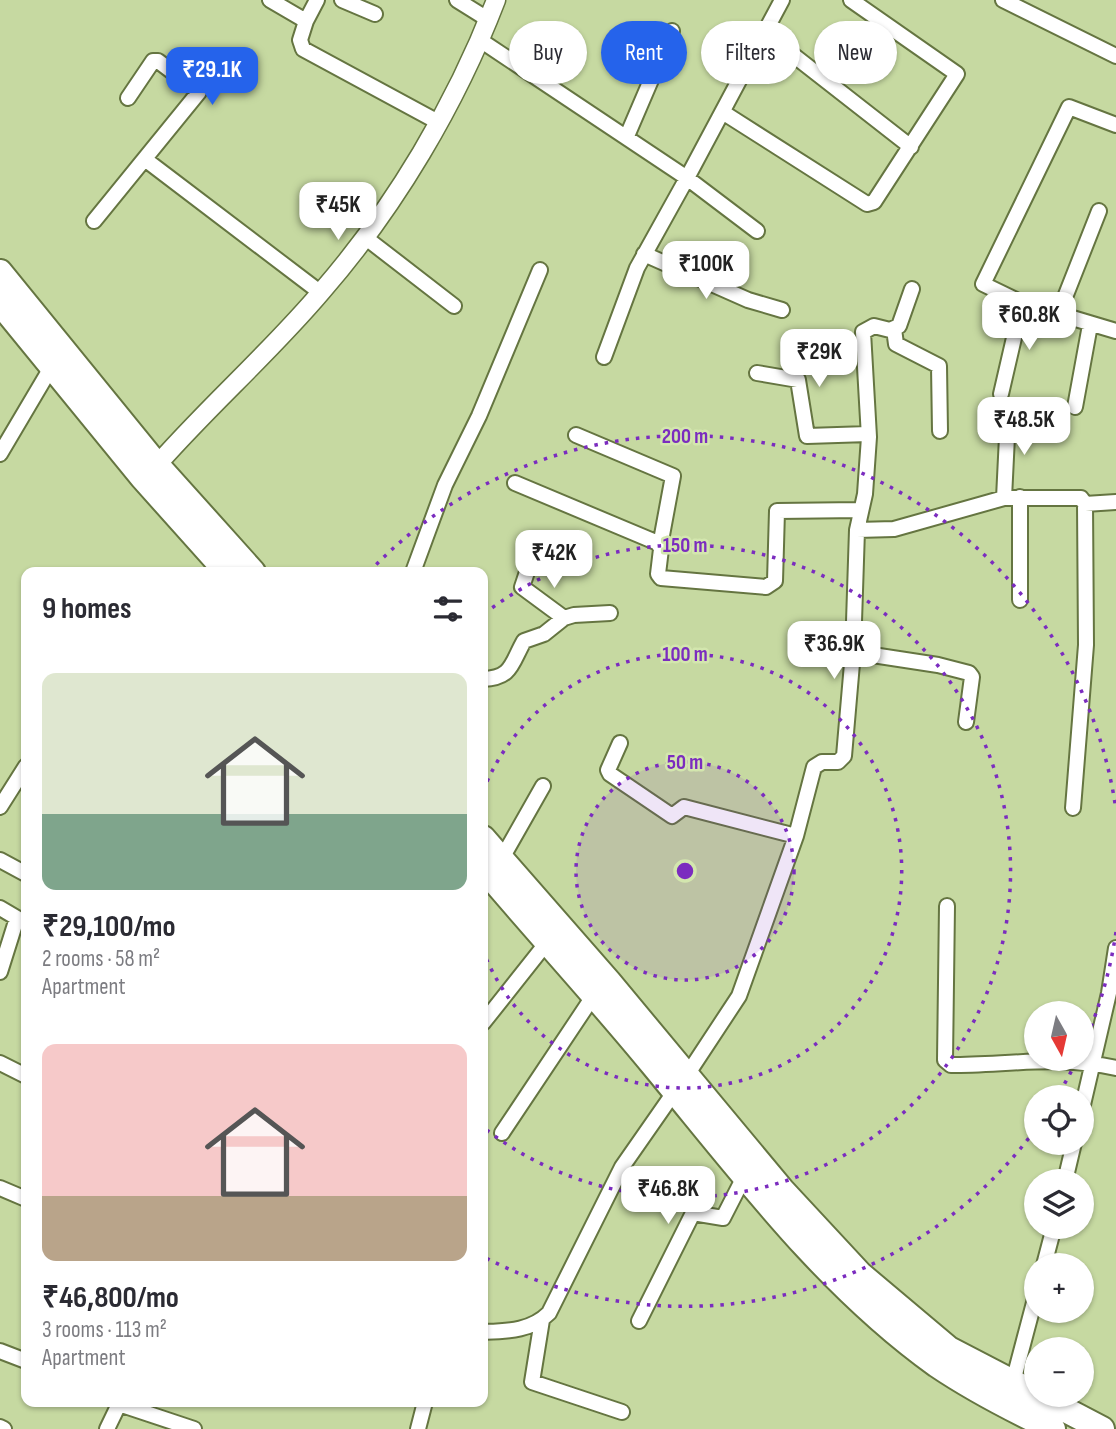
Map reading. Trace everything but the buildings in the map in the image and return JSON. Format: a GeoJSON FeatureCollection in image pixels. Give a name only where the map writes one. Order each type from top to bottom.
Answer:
{"type":"FeatureCollection","features":[{"type":"Feature","properties":{"kind":"highway"},"geometry":{"type":"LineString","coordinates":[[0,272],[223,567]]}},
{"type":"Feature","properties":{"kind":"highway"},"geometry":{"type":"LineString","coordinates":[[0,303],[52,366],[151,472],[248,567]]}},
{"type":"Feature","properties":{"kind":"highway"},"geometry":{"type":"LineString","coordinates":[[492,864],[548,941],[594,995],[681,1083],[860,1274],[949,1349],[1024,1388]]}},
{"type":"Feature","properties":{"kind":"highway"},"geometry":{"type":"LineString","coordinates":[[492,864],[681,1083],[745,1175],[846,1288],[881,1321],[938,1365],[991,1399],[1053,1429]]}},
{"type":"Feature","properties":{"kind":"highway"},"geometry":{"type":"LineString","coordinates":[[1059,1407],[1102,1429]]}},
{"type":"Feature","properties":{"kind":"street"},"geometry":{"type":"LineString","coordinates":[[270,0],[306,21]]}},
{"type":"Feature","properties":{"kind":"street"},"geometry":{"type":"LineString","coordinates":[[317,0],[300,40],[303,49],[438,122]]}},
{"type":"Feature","properties":{"kind":"street"},"geometry":{"type":"LineString","coordinates":[[342,0],[375,14]]}},
{"type":"Feature","properties":{"kind":"street"},"geometry":{"type":"LineString","coordinates":[[457,0],[489,20]]}},
{"type":"Feature","properties":{"kind":"street"},"geometry":{"type":"LineString","coordinates":[[151,472],[321,293],[366,237],[438,122],[480,40],[496,0]]}},
{"type":"Feature","properties":{"kind":"street"},"geometry":{"type":"LineString","coordinates":[[771,21],[782,0]]}},
{"type":"Feature","properties":{"kind":"street"},"geometry":{"type":"LineString","coordinates":[[724,113],[867,204],[874,202],[957,74],[867,4],[851,0]]}},
{"type":"Feature","properties":{"kind":"street"},"geometry":{"type":"LineString","coordinates":[[1003,0],[1116,56]]}},
{"type":"Feature","properties":{"kind":"street"},"geometry":{"type":"LineString","coordinates":[[480,40],[627,135],[757,231]]}},
{"type":"Feature","properties":{"kind":"street"},"geometry":{"type":"LineString","coordinates":[[800,60],[911,147]]}},
{"type":"Feature","properties":{"kind":"street"},"geometry":{"type":"LineString","coordinates":[[94,221],[199,92],[158,61],[153,61],[128,98]]}},
{"type":"Feature","properties":{"kind":"street"},"geometry":{"type":"LineString","coordinates":[[627,135],[649,84]]}},
{"type":"Feature","properties":{"kind":"street"},"geometry":{"type":"LineString","coordinates":[[604,357],[644,254],[739,84]]}},
{"type":"Feature","properties":{"kind":"street"},"geometry":{"type":"LineString","coordinates":[[1116,125],[1069,107],[984,284],[1022,303],[1116,331]]}},
{"type":"Feature","properties":{"kind":"street"},"geometry":{"type":"LineString","coordinates":[[146,160],[321,293]]}},
{"type":"Feature","properties":{"kind":"street"},"geometry":{"type":"LineString","coordinates":[[1058,315],[1099,211]]}},
{"type":"Feature","properties":{"kind":"street"},"geometry":{"type":"LineString","coordinates":[[366,237],[454,306]]}},
{"type":"Feature","properties":{"kind":"street"},"geometry":{"type":"LineString","coordinates":[[644,254],[748,300],[782,310]]}},
{"type":"Feature","properties":{"kind":"street"},"geometry":{"type":"LineString","coordinates":[[414,567],[445,485],[479,416],[540,270]]}},
{"type":"Feature","properties":{"kind":"street"},"geometry":{"type":"LineString","coordinates":[[894,329],[901,322],[912,289]]}},
{"type":"Feature","properties":{"kind":"street"},"geometry":{"type":"LineString","coordinates":[[1001,394],[1022,303]]}},
{"type":"Feature","properties":{"kind":"street"},"geometry":{"type":"LineString","coordinates":[[1075,407],[1090,324]]}},
{"type":"Feature","properties":{"kind":"street"},"geometry":{"type":"LineString","coordinates":[[622,1412],[532,1382],[542,1320],[559,1296],[622,1167],[738,996],[796,836],[814,767],[822,762],[838,762],[844,756],[853,652],[858,530],[865,494],[868,434],[863,332],[874,326],[894,329]]}},
{"type":"Feature","properties":{"kind":"street"},"geometry":{"type":"LineString","coordinates":[[894,329],[896,344],[939,366],[940,431]]}},
{"type":"Feature","properties":{"kind":"street"},"geometry":{"type":"LineString","coordinates":[[0,454],[52,366]]}},
{"type":"Feature","properties":{"kind":"street"},"geometry":{"type":"LineString","coordinates":[[757,373],[798,380],[807,436],[868,434]]}},
{"type":"Feature","properties":{"kind":"street"},"geometry":{"type":"LineString","coordinates":[[1004,498],[1008,416]]}},
{"type":"Feature","properties":{"kind":"street"},"geometry":{"type":"LineString","coordinates":[[576,435],[673,476],[660,546],[658,574],[662,578],[772,586],[775,581],[777,511],[860,510]]}},
{"type":"Feature","properties":{"kind":"street"},"geometry":{"type":"LineString","coordinates":[[515,483],[636,532],[660,546]]}},
{"type":"Feature","properties":{"kind":"street"},"geometry":{"type":"LineString","coordinates":[[1020,497],[1020,600]]}},
{"type":"Feature","properties":{"kind":"street"},"geometry":{"type":"LineString","coordinates":[[858,530],[894,529],[1004,498],[1078,497],[1085,504],[1085,656],[1073,808]]}},
{"type":"Feature","properties":{"kind":"street"},"geometry":{"type":"LineString","coordinates":[[1085,504],[1116,502]]}},
{"type":"Feature","properties":{"kind":"street"},"geometry":{"type":"LineString","coordinates":[[529,566],[522,587],[564,618]]}},
{"type":"Feature","properties":{"kind":"street"},"geometry":{"type":"LineString","coordinates":[[488,679],[506,675],[524,641],[544,634],[564,618],[610,613]]}},
{"type":"Feature","properties":{"kind":"street"},"geometry":{"type":"LineString","coordinates":[[853,652],[938,665],[969,673],[972,677],[966,722]]}},
{"type":"Feature","properties":{"kind":"street"},"geometry":{"type":"LineString","coordinates":[[620,743],[608,770],[610,774],[672,816],[684,807],[796,836]]}},
{"type":"Feature","properties":{"kind":"street"},"geometry":{"type":"LineString","coordinates":[[0,807],[21,774]]}},
{"type":"Feature","properties":{"kind":"street"},"geometry":{"type":"LineString","coordinates":[[492,864],[543,786]]}},
{"type":"Feature","properties":{"kind":"street"},"geometry":{"type":"LineString","coordinates":[[0,860],[21,871]]}},
{"type":"Feature","properties":{"kind":"street"},"geometry":{"type":"LineString","coordinates":[[947,906],[945,1060],[951,1065],[1024,1061]]}},
{"type":"Feature","properties":{"kind":"street"},"geometry":{"type":"LineString","coordinates":[[0,908],[17,918],[0,972]]}},
{"type":"Feature","properties":{"kind":"street"},"geometry":{"type":"LineString","coordinates":[[488,1017],[548,941]]}},
{"type":"Feature","properties":{"kind":"street"},"geometry":{"type":"LineString","coordinates":[[1094,1056],[1113,994],[1116,948]]}},
{"type":"Feature","properties":{"kind":"street"},"geometry":{"type":"LineString","coordinates":[[502,1133],[594,995]]}},
{"type":"Feature","properties":{"kind":"street"},"geometry":{"type":"LineString","coordinates":[[0,1063],[21,1074]]}},
{"type":"Feature","properties":{"kind":"street"},"geometry":{"type":"LineString","coordinates":[[1094,1063],[1116,1068]]}},
{"type":"Feature","properties":{"kind":"street"},"geometry":{"type":"LineString","coordinates":[[639,1321],[693,1213],[723,1218],[745,1175]]}},
{"type":"Feature","properties":{"kind":"street"},"geometry":{"type":"LineString","coordinates":[[0,1188],[21,1197]]}},
{"type":"Feature","properties":{"kind":"street"},"geometry":{"type":"LineString","coordinates":[[488,1332],[511,1331],[542,1320]]}},
{"type":"Feature","properties":{"kind":"street"},"geometry":{"type":"LineString","coordinates":[[1013,1382],[1029,1323]]}},
{"type":"Feature","properties":{"kind":"street"},"geometry":{"type":"LineString","coordinates":[[0,1351],[21,1359]]}},
{"type":"Feature","properties":{"kind":"street"},"geometry":{"type":"LineString","coordinates":[[107,1429],[118,1407]]}},
{"type":"Feature","properties":{"kind":"street"},"geometry":{"type":"LineString","coordinates":[[131,1407],[194,1429]]}},
{"type":"Feature","properties":{"kind":"street"},"geometry":{"type":"LineString","coordinates":[[418,1429],[424,1407]]}}]}
